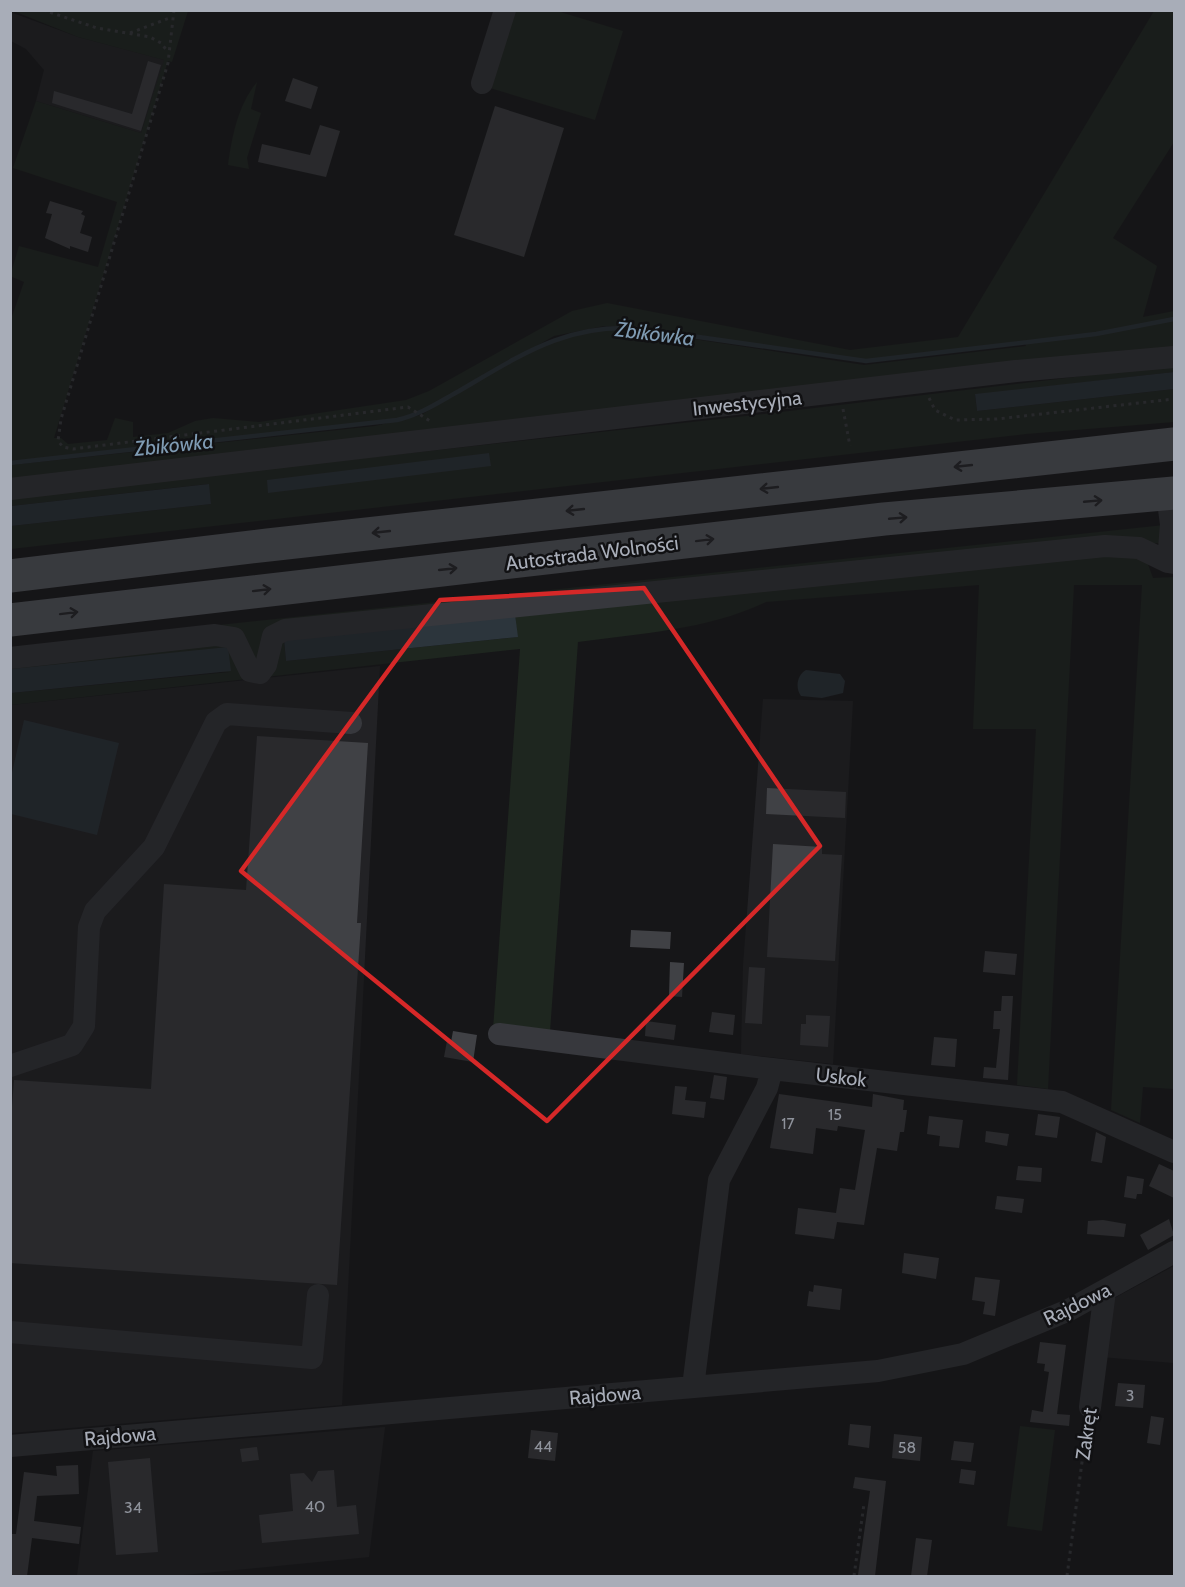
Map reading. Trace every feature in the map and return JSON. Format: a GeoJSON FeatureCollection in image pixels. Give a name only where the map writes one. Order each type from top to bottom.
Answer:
{"type":"FeatureCollection","features":[{"type":"Feature","properties":{"kind":"highway"},"geometry":{"type":"LineString","coordinates":[[10,576],[292,542],[1174,444]]}},
{"type":"Feature","properties":{"kind":"highway","name":"Autostrada Wolności"},"geometry":{"type":"LineString","coordinates":[[10,620],[884,519],[1171,494]]}},
{"type":"Feature","properties":{"kind":"street"},"geometry":{"type":"LineString","coordinates":[[482,83],[505,10]]}},
{"type":"Feature","properties":{"kind":"street","name":"Inwestycyjna"},"geometry":{"type":"LineString","coordinates":[[10,489],[1016,372],[1174,357]]}},
{"type":"Feature","properties":{"kind":"street"},"geometry":{"type":"LineString","coordinates":[[10,658],[215,635],[234,638],[250,671],[260,673],[266,665],[273,636],[285,630],[1105,546],[1138,548],[1171,563],[1171,494]]}},
{"type":"Feature","properties":{"kind":"street"},"geometry":{"type":"LineString","coordinates":[[10,1066],[72,1045],[84,1026],[89,927],[95,910],[154,847],[216,722],[227,714],[351,723]]}},
{"type":"Feature","properties":{"kind":"street","name":"Uskok"},"geometry":{"type":"LineString","coordinates":[[499,1034],[772,1070],[1062,1102],[1174,1152]]}},
{"type":"Feature","properties":{"kind":"street"},"geometry":{"type":"LineString","coordinates":[[693,1387],[719,1180],[767,1088],[772,1070]]}},
{"type":"Feature","properties":{"kind":"street","name":"Rajdowa"},"geometry":{"type":"LineString","coordinates":[[10,1446],[878,1371],[963,1354],[1069,1310],[1174,1252]]}},
{"type":"Feature","properties":{"kind":"street","name":"Zakręt"},"geometry":{"type":"LineString","coordinates":[[1090,1407],[1105,1291]]}},
{"type":"Feature","properties":{"kind":"street"},"geometry":{"type":"LineString","coordinates":[[10,1332],[312,1358],[318,1295]]}},
{"type":"Feature","properties":{"kind":"path"},"geometry":{"type":"LineString","coordinates":[[43,10],[98,28],[158,40],[169,53]]}},
{"type":"Feature","properties":{"kind":"path"},"geometry":{"type":"LineString","coordinates":[[174,10],[169,53],[61,419],[58,441],[63,447],[73,449],[408,407],[423,415]]}},
{"type":"Feature","properties":{"kind":"path"},"geometry":{"type":"LineString","coordinates":[[130,33],[172,17]]}},
{"type":"Feature","properties":{"kind":"path"},"geometry":{"type":"LineString","coordinates":[[840,393],[850,446]]}},
{"type":"Feature","properties":{"kind":"path"},"geometry":{"type":"LineString","coordinates":[[927,395],[935,410],[955,420],[997,419],[1174,399]]}},
{"type":"Feature","properties":{"kind":"path","name":"Zakręt"},"geometry":{"type":"LineString","coordinates":[[1067,1576],[1090,1407]]}},
{"type":"Feature","properties":{"kind":"path"},"geometry":{"type":"LineString","coordinates":[[854,1576],[864,1504]]}},
{"type":"Feature","properties":{"kind":"highlighted area"},"geometry":{"type":"Polygon","coordinates":[[[644,588],[820,846],[547,1121],[241,871],[440,600],[644,588]]]}},
{"type":"Feature","properties":{"kind":"shaded area"},"geometry":{"type":"Polygon","coordinates":[[[11,10],[188,11],[172,62],[168,61],[54,438],[61,438],[68,444],[107,440],[115,418],[133,422],[133,437],[168,433],[195,421],[213,418],[259,422],[406,400],[429,391],[572,311],[607,303],[850,350],[958,337],[1154,11],[1174,11],[1174,142],[1113,238],[1157,266],[1143,317],[1174,311],[1174,348],[11,481],[11,465],[375,426],[421,415],[526,353],[561,338],[588,332],[634,330],[864,365],[1026,346],[1024,341],[863,360],[652,328],[604,326],[554,336],[422,411],[393,420],[136,450],[11,461],[11,319],[24,282],[10,276],[19,246],[98,267],[117,202],[13,168],[36,101],[141,133],[164,60],[78,37],[11,10]]]}},
{"type":"Feature","properties":{"kind":"shaded area"},"geometry":{"type":"Polygon","coordinates":[[[514,11],[557,11],[623,31],[595,120],[490,88],[514,11]]]}},
{"type":"Feature","properties":{"kind":"shaded area"},"geometry":{"type":"Polygon","coordinates":[[[10,12],[78,37],[165,60],[141,133],[36,101],[44,70],[26,49],[11,41],[10,12]]]}},
{"type":"Feature","properties":{"kind":"shaded area"},"geometry":{"type":"Polygon","coordinates":[[[257,82],[251,109],[261,113],[247,158],[249,169],[228,165],[234,132],[241,111],[257,82]]]}},
{"type":"Feature","properties":{"kind":"shaded area"},"geometry":{"type":"Polygon","coordinates":[[[1174,365],[1174,372],[975,395],[977,411],[1174,389],[1174,422],[1026,434],[11,549],[11,526],[211,504],[208,484],[11,506],[10,497],[764,414],[1174,365]]]}},
{"type":"Feature","properties":{"kind":"shaded area"},"geometry":{"type":"Polygon","coordinates":[[[1174,372],[1174,389],[977,411],[975,394],[1174,372]]]}},
{"type":"Feature","properties":{"kind":"shaded area"},"geometry":{"type":"Polygon","coordinates":[[[489,453],[491,466],[268,493],[267,480],[489,453]]]}},
{"type":"Feature","properties":{"kind":"shaded area"},"geometry":{"type":"Polygon","coordinates":[[[209,484],[211,504],[11,526],[11,506],[209,484]]]}},
{"type":"Feature","properties":{"kind":"shaded area"},"geometry":{"type":"Polygon","coordinates":[[[1174,524],[1174,544],[1111,541],[1120,554],[1146,559],[1153,578],[1174,577],[1174,1089],[1143,1087],[1140,1123],[1111,1110],[1142,585],[1074,585],[1048,1089],[1017,1085],[1036,729],[973,729],[979,585],[766,602],[721,619],[697,625],[578,642],[550,1032],[493,1029],[520,649],[11,705],[11,693],[230,672],[11,669],[219,625],[1174,524]],[[515,615],[284,640],[286,661],[517,637],[515,615]]]}},
{"type":"Feature","properties":{"kind":"shaded area"},"geometry":{"type":"Polygon","coordinates":[[[515,614],[518,637],[286,661],[284,639],[515,614]]]}},
{"type":"Feature","properties":{"kind":"shaded area"},"geometry":{"type":"Polygon","coordinates":[[[228,647],[231,671],[11,693],[11,669],[228,647]]]}},
{"type":"Feature","properties":{"kind":"shaded area"},"geometry":{"type":"Polygon","coordinates":[[[380,666],[342,1405],[11,1433],[11,705],[380,666]]]}},
{"type":"Feature","properties":{"kind":"shaded area"},"geometry":{"type":"Polygon","coordinates":[[[806,670],[840,674],[845,681],[843,693],[822,698],[801,696],[798,682],[806,670]]]}},
{"type":"Feature","properties":{"kind":"shaded area"},"geometry":{"type":"Polygon","coordinates":[[[763,699],[853,701],[833,1064],[741,1054],[743,966],[763,699]]]}},
{"type":"Feature","properties":{"kind":"shaded area"},"geometry":{"type":"Polygon","coordinates":[[[24,720],[119,743],[97,835],[11,814],[11,777],[24,720]]]}},
{"type":"Feature","properties":{"kind":"shaded area"},"geometry":{"type":"Polygon","coordinates":[[[1174,1266],[1174,1363],[1101,1357],[1109,1301],[1174,1266]]]}},
{"type":"Feature","properties":{"kind":"shaded area"},"geometry":{"type":"Polygon","coordinates":[[[1020,1426],[1055,1430],[1042,1531],[1007,1526],[1020,1426]]]}},
{"type":"Feature","properties":{"kind":"shaded area"},"geometry":{"type":"Polygon","coordinates":[[[385,1427],[369,1557],[174,1576],[77,1576],[93,1451],[385,1427]]]}},
{"type":"Feature","properties":{"kind":"building"},"geometry":{"type":"Polygon","coordinates":[[[148,61],[161,65],[141,131],[52,103],[54,91],[132,114],[148,61]]]}},
{"type":"Feature","properties":{"kind":"building"},"geometry":{"type":"Polygon","coordinates":[[[293,78],[318,87],[311,109],[285,101],[293,78]]]}},
{"type":"Feature","properties":{"kind":"building"},"geometry":{"type":"Polygon","coordinates":[[[495,106],[564,128],[524,257],[454,235],[495,106]]]}},
{"type":"Feature","properties":{"kind":"building"},"geometry":{"type":"Polygon","coordinates":[[[320,125],[340,131],[326,177],[258,162],[262,144],[310,155],[320,125]]]}},
{"type":"Feature","properties":{"kind":"building"},"geometry":{"type":"Polygon","coordinates":[[[50,201],[83,211],[81,214],[85,216],[80,233],[92,237],[88,252],[70,246],[70,249],[45,238],[52,214],[46,213],[50,201]]]}},
{"type":"Feature","properties":{"kind":"building"},"geometry":{"type":"Polygon","coordinates":[[[257,736],[368,743],[357,923],[361,923],[337,1285],[10,1263],[10,1133],[14,1080],[151,1089],[164,884],[246,890],[257,736]]]}},
{"type":"Feature","properties":{"kind":"building"},"geometry":{"type":"Polygon","coordinates":[[[767,788],[846,792],[845,818],[766,814],[767,788]]]}},
{"type":"Feature","properties":{"kind":"building"},"geometry":{"type":"Polygon","coordinates":[[[773,844],[822,847],[822,854],[842,855],[835,961],[767,957],[773,844]]]}},
{"type":"Feature","properties":{"kind":"building"},"geometry":{"type":"Polygon","coordinates":[[[631,930],[671,932],[670,949],[630,947],[631,930]]]}},
{"type":"Feature","properties":{"kind":"building"},"geometry":{"type":"Polygon","coordinates":[[[985,951],[1017,954],[1015,975],[983,972],[985,951]]]}},
{"type":"Feature","properties":{"kind":"building"},"geometry":{"type":"Polygon","coordinates":[[[670,962],[684,963],[682,997],[669,996],[670,962]]]}},
{"type":"Feature","properties":{"kind":"building"},"geometry":{"type":"Polygon","coordinates":[[[749,967],[765,968],[762,1024],[745,1023],[749,967]]]}},
{"type":"Feature","properties":{"kind":"building"},"geometry":{"type":"Polygon","coordinates":[[[1002,996],[1013,996],[1008,1080],[983,1078],[984,1067],[996,1068],[1000,1029],[993,1029],[994,1011],[1001,1011],[1002,996]]]}},
{"type":"Feature","properties":{"kind":"building"},"geometry":{"type":"Polygon","coordinates":[[[712,1012],[735,1015],[733,1035],[709,1032],[712,1012]]]}},
{"type":"Feature","properties":{"kind":"building"},"geometry":{"type":"Polygon","coordinates":[[[806,1015],[830,1016],[828,1047],[800,1045],[801,1024],[806,1024],[806,1015]]]}},
{"type":"Feature","properties":{"kind":"building"},"geometry":{"type":"Polygon","coordinates":[[[646,1021],[676,1025],[674,1040],[645,1036],[646,1021]]]}},
{"type":"Feature","properties":{"kind":"building"},"geometry":{"type":"Polygon","coordinates":[[[453,1031],[477,1035],[473,1062],[444,1057],[447,1041],[451,1042],[453,1031]]]}},
{"type":"Feature","properties":{"kind":"building"},"geometry":{"type":"Polygon","coordinates":[[[934,1037],[957,1039],[955,1067],[931,1065],[934,1037]]]}},
{"type":"Feature","properties":{"kind":"building"},"geometry":{"type":"Polygon","coordinates":[[[714,1075],[727,1077],[724,1100],[710,1098],[714,1075]]]}},
{"type":"Feature","properties":{"kind":"building"},"geometry":{"type":"Polygon","coordinates":[[[675,1086],[687,1087],[685,1100],[706,1102],[704,1118],[672,1114],[675,1086]]]}},
{"type":"Feature","properties":{"kind":"building"},"geometry":{"type":"Polygon","coordinates":[[[779,1094],[872,1107],[873,1094],[904,1100],[903,1110],[907,1110],[904,1132],[900,1132],[897,1151],[877,1148],[864,1225],[837,1222],[834,1239],[795,1234],[798,1208],[836,1213],[840,1188],[855,1190],[865,1130],[838,1126],[837,1131],[816,1128],[813,1154],[770,1148],[779,1094]]]}},
{"type":"Feature","properties":{"kind":"building"},"geometry":{"type":"Polygon","coordinates":[[[1038,1114],[1060,1117],[1057,1138],[1035,1135],[1038,1114]]]}},
{"type":"Feature","properties":{"kind":"building"},"geometry":{"type":"Polygon","coordinates":[[[929,1116],[963,1120],[959,1148],[939,1146],[940,1136],[927,1134],[929,1116]]]}},
{"type":"Feature","properties":{"kind":"building"},"geometry":{"type":"Polygon","coordinates":[[[986,1131],[1009,1134],[1007,1146],[985,1142],[986,1131]]]}},
{"type":"Feature","properties":{"kind":"building"},"geometry":{"type":"Polygon","coordinates":[[[1096,1132],[1106,1137],[1102,1163],[1091,1161],[1096,1132]]]}},
{"type":"Feature","properties":{"kind":"building"},"geometry":{"type":"Polygon","coordinates":[[[1159,1164],[1174,1171],[1174,1198],[1149,1186],[1159,1164]]]}},
{"type":"Feature","properties":{"kind":"building"},"geometry":{"type":"Polygon","coordinates":[[[1018,1166],[1042,1168],[1041,1182],[1016,1180],[1018,1166]]]}},
{"type":"Feature","properties":{"kind":"building"},"geometry":{"type":"Polygon","coordinates":[[[1127,1176],[1144,1179],[1142,1194],[1137,1194],[1136,1199],[1124,1197],[1127,1176]]]}},
{"type":"Feature","properties":{"kind":"building"},"geometry":{"type":"Polygon","coordinates":[[[997,1196],[1024,1199],[1022,1213],[995,1209],[997,1196]]]}},
{"type":"Feature","properties":{"kind":"building"},"geometry":{"type":"Polygon","coordinates":[[[1169,1219],[1174,1235],[1148,1250],[1140,1235],[1169,1219]]]}},
{"type":"Feature","properties":{"kind":"building"},"geometry":{"type":"Polygon","coordinates":[[[1103,1220],[1126,1224],[1124,1237],[1087,1234],[1088,1221],[1103,1220]]]}},
{"type":"Feature","properties":{"kind":"building"},"geometry":{"type":"Polygon","coordinates":[[[904,1253],[939,1258],[936,1279],[902,1273],[904,1253]]]}},
{"type":"Feature","properties":{"kind":"building"},"geometry":{"type":"Polygon","coordinates":[[[975,1277],[1000,1280],[995,1316],[983,1314],[985,1302],[972,1300],[975,1277]]]}},
{"type":"Feature","properties":{"kind":"building"},"geometry":{"type":"Polygon","coordinates":[[[814,1285],[842,1289],[840,1310],[807,1306],[809,1291],[813,1292],[814,1285]]]}},
{"type":"Feature","properties":{"kind":"building"},"geometry":{"type":"Polygon","coordinates":[[[1040,1342],[1066,1345],[1057,1414],[1070,1415],[1069,1426],[1030,1422],[1032,1410],[1043,1412],[1049,1372],[1044,1371],[1045,1364],[1037,1363],[1040,1342]]]}},
{"type":"Feature","properties":{"kind":"building"},"geometry":{"type":"Polygon","coordinates":[[[1118,1383],[1145,1385],[1143,1408],[1115,1406],[1118,1383]]]}},
{"type":"Feature","properties":{"kind":"building"},"geometry":{"type":"Polygon","coordinates":[[[1151,1416],[1164,1418],[1160,1445],[1147,1443],[1151,1416]]]}},
{"type":"Feature","properties":{"kind":"building"},"geometry":{"type":"Polygon","coordinates":[[[850,1424],[871,1426],[869,1448],[848,1445],[850,1424]]]}},
{"type":"Feature","properties":{"kind":"building"},"geometry":{"type":"Polygon","coordinates":[[[531,1430],[558,1433],[555,1461],[528,1458],[531,1430]]]}},
{"type":"Feature","properties":{"kind":"building"},"geometry":{"type":"Polygon","coordinates":[[[894,1434],[922,1437],[920,1461],[892,1458],[894,1434]]]}},
{"type":"Feature","properties":{"kind":"building"},"geometry":{"type":"Polygon","coordinates":[[[954,1441],[974,1443],[971,1462],[951,1460],[954,1441]]]}},
{"type":"Feature","properties":{"kind":"building"},"geometry":{"type":"Polygon","coordinates":[[[257,1447],[259,1460],[242,1462],[240,1449],[257,1447]]]}},
{"type":"Feature","properties":{"kind":"building"},"geometry":{"type":"Polygon","coordinates":[[[150,1458],[158,1552],[116,1555],[108,1462],[150,1458]]]}},
{"type":"Feature","properties":{"kind":"building"},"geometry":{"type":"Polygon","coordinates":[[[78,1465],[79,1494],[37,1496],[34,1521],[81,1527],[79,1544],[32,1538],[27,1576],[10,1575],[10,1534],[16,1534],[24,1472],[57,1476],[56,1466],[78,1465]]]}},
{"type":"Feature","properties":{"kind":"building"},"geometry":{"type":"Polygon","coordinates":[[[961,1469],[976,1471],[974,1485],[959,1483],[961,1469]]]}},
{"type":"Feature","properties":{"kind":"building"},"geometry":{"type":"Polygon","coordinates":[[[334,1470],[337,1507],[356,1505],[359,1534],[262,1543],[259,1515],[293,1511],[290,1474],[304,1473],[312,1482],[318,1471],[334,1470]]]}},
{"type":"Feature","properties":{"kind":"building"},"geometry":{"type":"Polygon","coordinates":[[[855,1477],[886,1481],[875,1576],[858,1575],[870,1491],[853,1488],[855,1477]]]}},
{"type":"Feature","properties":{"kind":"building"},"geometry":{"type":"Polygon","coordinates":[[[916,1538],[932,1540],[927,1576],[911,1576],[916,1538]]]}},
{"type":"Feature","properties":{"kind":"waterway","name":"Żbikówka"},"geometry":{"type":"LineString","coordinates":[[10,463],[397,420],[429,408],[503,365],[546,344],[591,331],[616,328],[643,329],[866,361],[1096,334],[1174,319]]}}]}
